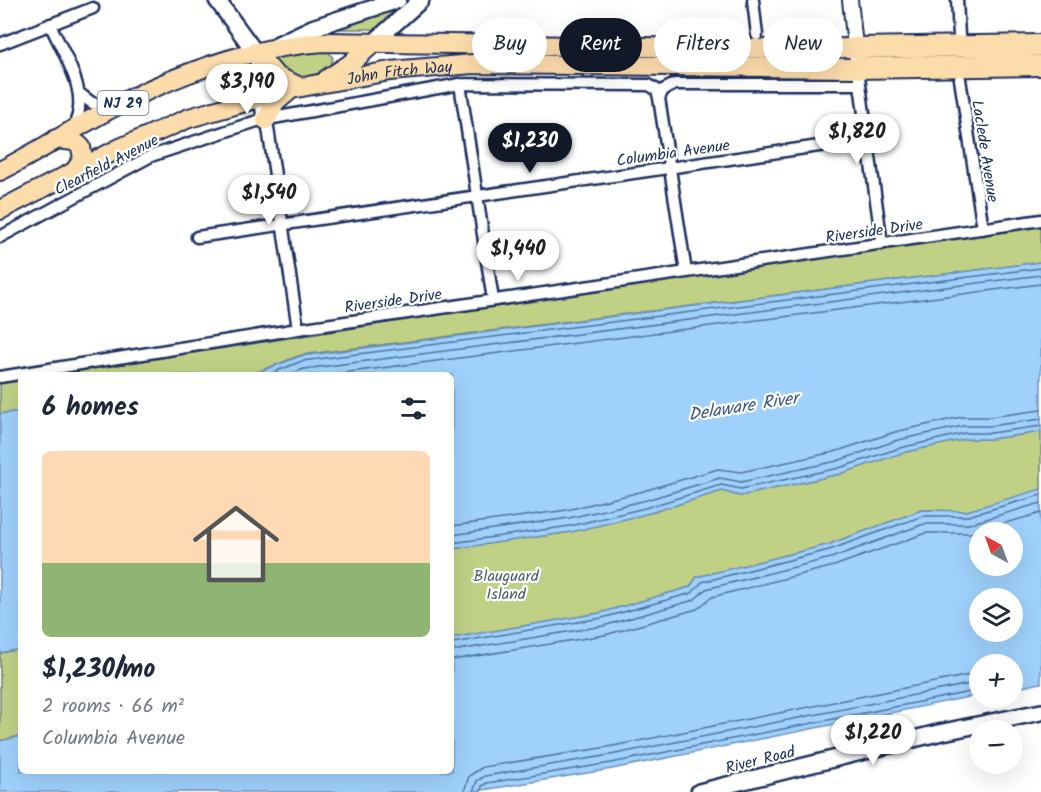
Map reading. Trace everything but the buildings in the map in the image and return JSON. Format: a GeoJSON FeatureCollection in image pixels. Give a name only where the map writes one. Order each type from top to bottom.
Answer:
{"type":"FeatureCollection","features":[{"type":"Feature","properties":{"kind":"highway","name":"John Fitch Way"},"geometry":{"type":"LineString","coordinates":[[261,50],[324,42],[855,48],[1041,45]]}},
{"type":"Feature","properties":{"kind":"highway"},"geometry":{"type":"LineString","coordinates":[[324,42],[335,51],[340,71]]}},
{"type":"Feature","properties":{"kind":"highway"},"geometry":{"type":"LineString","coordinates":[[318,84],[340,71],[372,44]]}},
{"type":"Feature","properties":{"kind":"highway"},"geometry":{"type":"LineString","coordinates":[[261,50],[276,76],[295,88],[275,103],[266,120]]}},
{"type":"Feature","properties":{"kind":"highway","name":"NJ 29"},"geometry":{"type":"LineString","coordinates":[[0,171],[113,107],[172,81],[261,50]]}},
{"type":"Feature","properties":{"kind":"highway","name":"John Fitch Way"},"geometry":{"type":"LineString","coordinates":[[0,210],[172,125],[260,96],[318,84],[441,65],[859,76],[1041,65]]}},
{"type":"Feature","properties":{"kind":"highway"},"geometry":{"type":"LineString","coordinates":[[63,135],[81,147],[83,159],[74,172]]}},
{"type":"Feature","properties":{"kind":"main road"},"geometry":{"type":"LineString","coordinates":[[217,0],[261,50],[312,28],[398,0]]}},
{"type":"Feature","properties":{"kind":"main road"},"geometry":{"type":"LineString","coordinates":[[372,44],[421,0]]}},
{"type":"Feature","properties":{"kind":"main road","name":"River Road"},"geometry":{"type":"LineString","coordinates":[[699,792],[733,788],[932,735],[1041,712]]}},
{"type":"Feature","properties":{"kind":"street"},"geometry":{"type":"LineString","coordinates":[[753,0],[757,35]]}},
{"type":"Feature","properties":{"kind":"street"},"geometry":{"type":"LineString","coordinates":[[850,0],[882,244]]}},
{"type":"Feature","properties":{"kind":"street"},"geometry":{"type":"LineString","coordinates":[[957,0],[959,36]]}},
{"type":"Feature","properties":{"kind":"street"},"geometry":{"type":"LineString","coordinates":[[0,44],[93,8]]}},
{"type":"Feature","properties":{"kind":"street"},"geometry":{"type":"LineString","coordinates":[[50,24],[82,101],[78,117],[63,135]]}},
{"type":"Feature","properties":{"kind":"street"},"geometry":{"type":"LineString","coordinates":[[261,50],[262,115],[266,120],[298,329]]}},
{"type":"Feature","properties":{"kind":"street"},"geometry":{"type":"LineString","coordinates":[[686,272],[659,98],[663,90],[675,84],[859,76]]}},
{"type":"Feature","properties":{"kind":"street","name":"Laclede Avenue"},"geometry":{"type":"LineString","coordinates":[[960,79],[983,229]]}},
{"type":"Feature","properties":{"kind":"street"},"geometry":{"type":"LineString","coordinates":[[460,84],[493,300]]}},
{"type":"Feature","properties":{"kind":"street","name":"Clearfield Avenue"},"geometry":{"type":"LineString","coordinates":[[0,237],[151,156],[266,120],[460,84],[649,85],[657,90],[659,98]]}},
{"type":"Feature","properties":{"kind":"street"},"geometry":{"type":"LineString","coordinates":[[80,94],[92,103],[113,107]]}},
{"type":"Feature","properties":{"kind":"street","name":"Columbia Avenue"},"geometry":{"type":"LineString","coordinates":[[197,237],[867,139]]}},
{"type":"Feature","properties":{"kind":"street","name":"Riverside Drive"},"geometry":{"type":"LineString","coordinates":[[31,372],[298,329],[1041,220]]}},
{"type":"Feature","properties":{"kind":"street","name":"Riverside Drive"},"geometry":{"type":"LineString","coordinates":[[0,377],[18,374]]}},
{"type":"Feature","properties":{"kind":"green space"},"geometry":{"type":"Polygon","coordinates":[[[408,2],[395,9],[379,29],[332,29],[408,2]]]}},
{"type":"Feature","properties":{"kind":"green space"},"geometry":{"type":"Polygon","coordinates":[[[326,49],[333,58],[329,69],[318,75],[301,79],[294,78],[281,70],[265,56],[326,49]]]}},
{"type":"Feature","properties":{"kind":"green space"},"geometry":{"type":"Polygon","coordinates":[[[1041,226],[1041,262],[301,355],[258,372],[71,372],[669,280],[1041,226]]]}},
{"type":"Feature","properties":{"kind":"green space"},"geometry":{"type":"Polygon","coordinates":[[[18,380],[18,411],[0,414],[0,382],[18,380]]]}},
{"type":"Feature","properties":{"kind":"green space","name":"Blauguard Island"},"geometry":{"type":"Polygon","coordinates":[[[1041,432],[1041,489],[967,511],[922,510],[827,545],[697,577],[690,587],[600,613],[454,638],[454,549],[571,532],[646,514],[722,491],[740,496],[840,474],[901,453],[966,439],[991,439],[1041,432]]]}},
{"type":"Feature","properties":{"kind":"green space"},"geometry":{"type":"Polygon","coordinates":[[[18,650],[18,737],[0,741],[0,653],[18,650]]]}},
{"type":"Feature","properties":{"kind":"water","name":"Delaware River"},"geometry":{"type":"Polygon","coordinates":[[[1041,262],[1041,432],[991,439],[966,439],[902,453],[840,474],[740,496],[722,491],[646,514],[571,532],[454,549],[454,372],[258,372],[301,356],[1041,262]]]}},
{"type":"Feature","properties":{"kind":"water"},"geometry":{"type":"Polygon","coordinates":[[[18,411],[18,650],[0,653],[0,414],[18,411]]]}},
{"type":"Feature","properties":{"kind":"water"},"geometry":{"type":"Polygon","coordinates":[[[1041,489],[1041,683],[1023,687],[1023,654],[969,654],[969,697],[612,769],[470,792],[0,792],[0,741],[18,737],[18,774],[454,774],[454,638],[600,613],[690,587],[697,577],[827,545],[922,510],[967,511],[1041,489]]]}}]}
